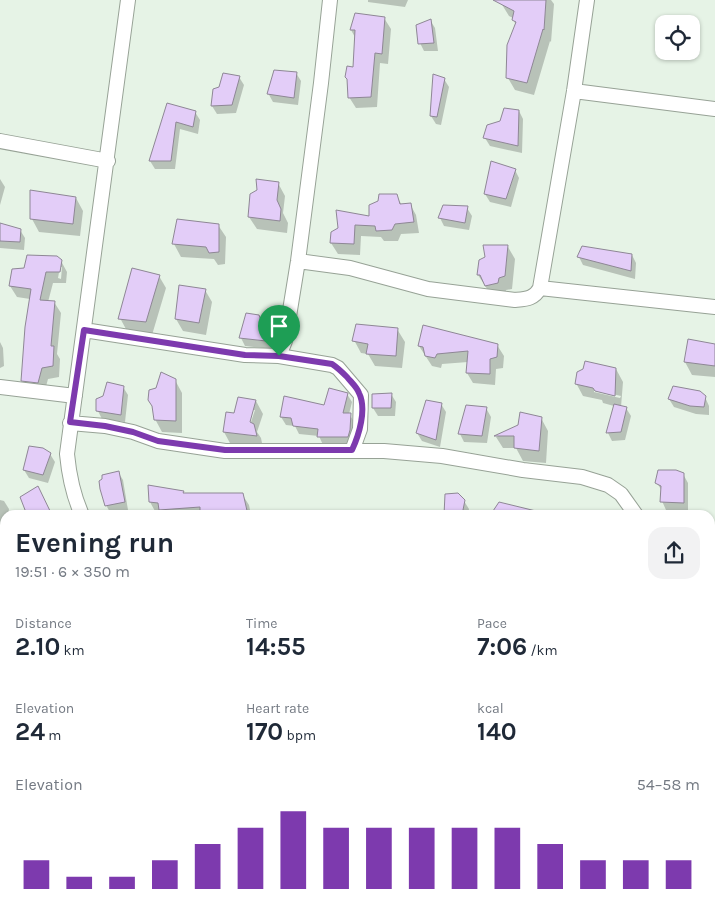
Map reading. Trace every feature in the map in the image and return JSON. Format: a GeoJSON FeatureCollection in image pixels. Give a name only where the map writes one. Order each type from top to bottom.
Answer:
{"type":"FeatureCollection","features":[{"type":"Feature","properties":{"kind":"street"},"geometry":{"type":"LineString","coordinates":[[80,510],[69,475],[70,422],[108,161],[128,0]]}},
{"type":"Feature","properties":{"kind":"street"},"geometry":{"type":"LineString","coordinates":[[279,356],[285,340],[298,261],[322,83],[330,0]]}},
{"type":"Feature","properties":{"kind":"street"},"geometry":{"type":"LineString","coordinates":[[298,261],[350,268],[428,289],[515,300],[536,295],[540,288],[574,91],[587,0]]}},
{"type":"Feature","properties":{"kind":"street"},"geometry":{"type":"LineString","coordinates":[[574,91],[715,109]]}},
{"type":"Feature","properties":{"kind":"street"},"geometry":{"type":"LineString","coordinates":[[0,142],[108,161]]}},
{"type":"Feature","properties":{"kind":"street"},"geometry":{"type":"LineString","coordinates":[[540,288],[715,306]]}},
{"type":"Feature","properties":{"kind":"street"},"geometry":{"type":"LineString","coordinates":[[84,330],[245,355],[279,356],[332,364],[358,389],[361,395],[360,429],[352,450]]}},
{"type":"Feature","properties":{"kind":"street"},"geometry":{"type":"LineString","coordinates":[[0,387],[74,396]]}},
{"type":"Feature","properties":{"kind":"street"},"geometry":{"type":"LineString","coordinates":[[70,422],[105,426],[133,432],[158,441],[225,450],[352,450],[442,456],[582,478],[608,485],[621,494],[632,510]]}},
{"type":"Feature","properties":{"kind":"building"},"geometry":{"type":"Polygon","coordinates":[[[493,0],[546,0],[544,30],[527,83],[506,78],[507,45],[516,22],[512,20],[514,11],[493,0]]]}},
{"type":"Feature","properties":{"kind":"building"},"geometry":{"type":"Polygon","coordinates":[[[355,13],[385,17],[382,54],[375,53],[371,97],[348,98],[347,79],[345,77],[347,66],[353,67],[355,30],[350,30],[355,13]]]}},
{"type":"Feature","properties":{"kind":"building"},"geometry":{"type":"Polygon","coordinates":[[[431,19],[434,43],[418,44],[416,25],[431,19]]]}},
{"type":"Feature","properties":{"kind":"building"},"geometry":{"type":"Polygon","coordinates":[[[274,70],[297,72],[294,98],[267,94],[274,70]]]}},
{"type":"Feature","properties":{"kind":"building"},"geometry":{"type":"Polygon","coordinates":[[[223,73],[240,76],[232,105],[211,106],[213,89],[219,87],[223,73]]]}},
{"type":"Feature","properties":{"kind":"building"},"geometry":{"type":"Polygon","coordinates":[[[433,74],[445,78],[437,117],[430,116],[433,74]]]}},
{"type":"Feature","properties":{"kind":"building"},"geometry":{"type":"Polygon","coordinates":[[[167,103],[196,111],[193,127],[176,122],[171,161],[149,161],[167,103]]]}},
{"type":"Feature","properties":{"kind":"building"},"geometry":{"type":"Polygon","coordinates":[[[504,108],[519,110],[518,146],[483,138],[487,125],[500,121],[504,108]]]}},
{"type":"Feature","properties":{"kind":"building"},"geometry":{"type":"Polygon","coordinates":[[[491,161],[516,169],[506,199],[484,194],[491,161]]]}},
{"type":"Feature","properties":{"kind":"building"},"geometry":{"type":"Polygon","coordinates":[[[256,179],[279,182],[277,200],[281,209],[280,221],[248,217],[250,194],[257,190],[256,179]]]}},
{"type":"Feature","properties":{"kind":"building"},"geometry":{"type":"Polygon","coordinates":[[[30,190],[76,197],[73,224],[30,219],[30,190]]]}},
{"type":"Feature","properties":{"kind":"building"},"geometry":{"type":"Polygon","coordinates":[[[379,194],[397,194],[400,204],[411,203],[414,222],[395,224],[392,230],[376,231],[375,226],[355,225],[354,244],[330,243],[331,232],[338,228],[336,210],[369,216],[369,205],[378,201],[379,194]]]}},
{"type":"Feature","properties":{"kind":"building"},"geometry":{"type":"Polygon","coordinates":[[[443,205],[468,206],[465,223],[438,218],[443,205]]]}},
{"type":"Feature","properties":{"kind":"building"},"geometry":{"type":"Polygon","coordinates":[[[177,219],[219,224],[219,252],[209,253],[206,247],[172,244],[177,219]]]}},
{"type":"Feature","properties":{"kind":"building"},"geometry":{"type":"Polygon","coordinates":[[[0,223],[21,229],[20,242],[0,241],[0,223]]]}},
{"type":"Feature","properties":{"kind":"building"},"geometry":{"type":"Polygon","coordinates":[[[483,245],[508,245],[505,276],[499,278],[498,283],[485,286],[480,275],[477,275],[479,260],[485,257],[483,245]]]}},
{"type":"Feature","properties":{"kind":"building"},"geometry":{"type":"Polygon","coordinates":[[[582,246],[632,254],[631,271],[577,257],[582,246]]]}},
{"type":"Feature","properties":{"kind":"building"},"geometry":{"type":"Polygon","coordinates":[[[27,255],[57,256],[62,260],[60,272],[46,272],[40,300],[55,301],[51,346],[54,346],[53,366],[42,368],[38,383],[21,381],[25,327],[31,289],[9,286],[12,269],[24,268],[27,255]]]}},
{"type":"Feature","properties":{"kind":"building"},"geometry":{"type":"Polygon","coordinates":[[[132,268],[160,275],[146,322],[118,319],[132,268]]]}},
{"type":"Feature","properties":{"kind":"building"},"geometry":{"type":"Polygon","coordinates":[[[179,285],[206,289],[199,323],[175,319],[179,285]]]}},
{"type":"Feature","properties":{"kind":"building"},"geometry":{"type":"Polygon","coordinates":[[[246,313],[259,315],[261,320],[276,320],[275,342],[239,338],[246,313]]]}},
{"type":"Feature","properties":{"kind":"building"},"geometry":{"type":"Polygon","coordinates":[[[356,324],[398,328],[396,356],[366,354],[368,344],[352,341],[356,324]]]}},
{"type":"Feature","properties":{"kind":"building"},"geometry":{"type":"Polygon","coordinates":[[[423,325],[498,344],[497,357],[490,359],[490,374],[466,373],[468,351],[437,354],[435,358],[425,356],[423,347],[418,346],[423,325]]]}},
{"type":"Feature","properties":{"kind":"building"},"geometry":{"type":"Polygon","coordinates":[[[688,339],[715,344],[715,366],[684,362],[688,339]]]}},
{"type":"Feature","properties":{"kind":"building"},"geometry":{"type":"Polygon","coordinates":[[[585,361],[616,368],[615,396],[575,384],[577,372],[583,369],[585,361]]]}},
{"type":"Feature","properties":{"kind":"building"},"geometry":{"type":"Polygon","coordinates":[[[161,372],[176,379],[176,421],[154,420],[152,406],[148,400],[149,390],[156,388],[161,372]]]}},
{"type":"Feature","properties":{"kind":"building"},"geometry":{"type":"Polygon","coordinates":[[[107,382],[124,386],[121,415],[96,411],[96,399],[103,396],[107,382]]]}},
{"type":"Feature","properties":{"kind":"building"},"geometry":{"type":"Polygon","coordinates":[[[673,386],[700,391],[706,396],[704,407],[690,406],[668,399],[673,386]]]}},
{"type":"Feature","properties":{"kind":"building"},"geometry":{"type":"Polygon","coordinates":[[[329,388],[348,393],[343,413],[351,413],[348,437],[317,437],[318,429],[293,426],[291,418],[280,417],[284,396],[324,405],[329,388]]]}},
{"type":"Feature","properties":{"kind":"building"},"geometry":{"type":"Polygon","coordinates":[[[392,393],[391,408],[372,408],[372,394],[392,393]]]}},
{"type":"Feature","properties":{"kind":"building"},"geometry":{"type":"Polygon","coordinates":[[[238,397],[256,400],[250,422],[254,424],[257,436],[223,432],[226,412],[234,413],[238,397]]]}},
{"type":"Feature","properties":{"kind":"building"},"geometry":{"type":"Polygon","coordinates":[[[426,400],[442,403],[436,440],[416,433],[426,400]]]}},
{"type":"Feature","properties":{"kind":"building"},"geometry":{"type":"Polygon","coordinates":[[[614,404],[627,407],[621,432],[606,433],[614,404]]]}},
{"type":"Feature","properties":{"kind":"building"},"geometry":{"type":"Polygon","coordinates":[[[466,405],[487,407],[482,436],[458,434],[466,405]]]}},
{"type":"Feature","properties":{"kind":"building"},"geometry":{"type":"Polygon","coordinates":[[[520,412],[542,417],[539,451],[514,448],[514,436],[494,436],[518,425],[520,412]]]}},
{"type":"Feature","properties":{"kind":"building"},"geometry":{"type":"Polygon","coordinates":[[[29,446],[43,448],[51,453],[43,475],[23,470],[29,446]]]}},
{"type":"Feature","properties":{"kind":"building"},"geometry":{"type":"Polygon","coordinates":[[[658,470],[676,470],[684,473],[684,503],[660,502],[661,486],[655,483],[658,470]]]}},
{"type":"Feature","properties":{"kind":"building"},"geometry":{"type":"Polygon","coordinates":[[[119,471],[125,502],[105,506],[99,481],[102,479],[102,475],[119,471]]]}},
{"type":"Feature","properties":{"kind":"building"},"geometry":{"type":"Polygon","coordinates":[[[148,485],[184,491],[183,493],[243,493],[247,510],[200,510],[200,507],[159,510],[158,503],[149,502],[148,485]]]}},
{"type":"Feature","properties":{"kind":"building"},"geometry":{"type":"Polygon","coordinates":[[[38,486],[50,510],[25,510],[20,497],[38,486]]]}},
{"type":"Feature","properties":{"kind":"building"},"geometry":{"type":"Polygon","coordinates":[[[458,493],[465,500],[463,510],[444,510],[445,494],[458,493]]]}},
{"type":"Feature","properties":{"kind":"building"},"geometry":{"type":"Polygon","coordinates":[[[499,502],[532,510],[494,510],[499,502]]]}},
{"type":"Feature","properties":{"kind":"route"},"geometry":{"type":"LineString","coordinates":[[84,330],[245,355],[279,356],[332,364],[358,389],[362,404],[360,429],[352,450],[225,450],[158,441],[133,432],[105,426],[70,422],[84,330]]}}]}
